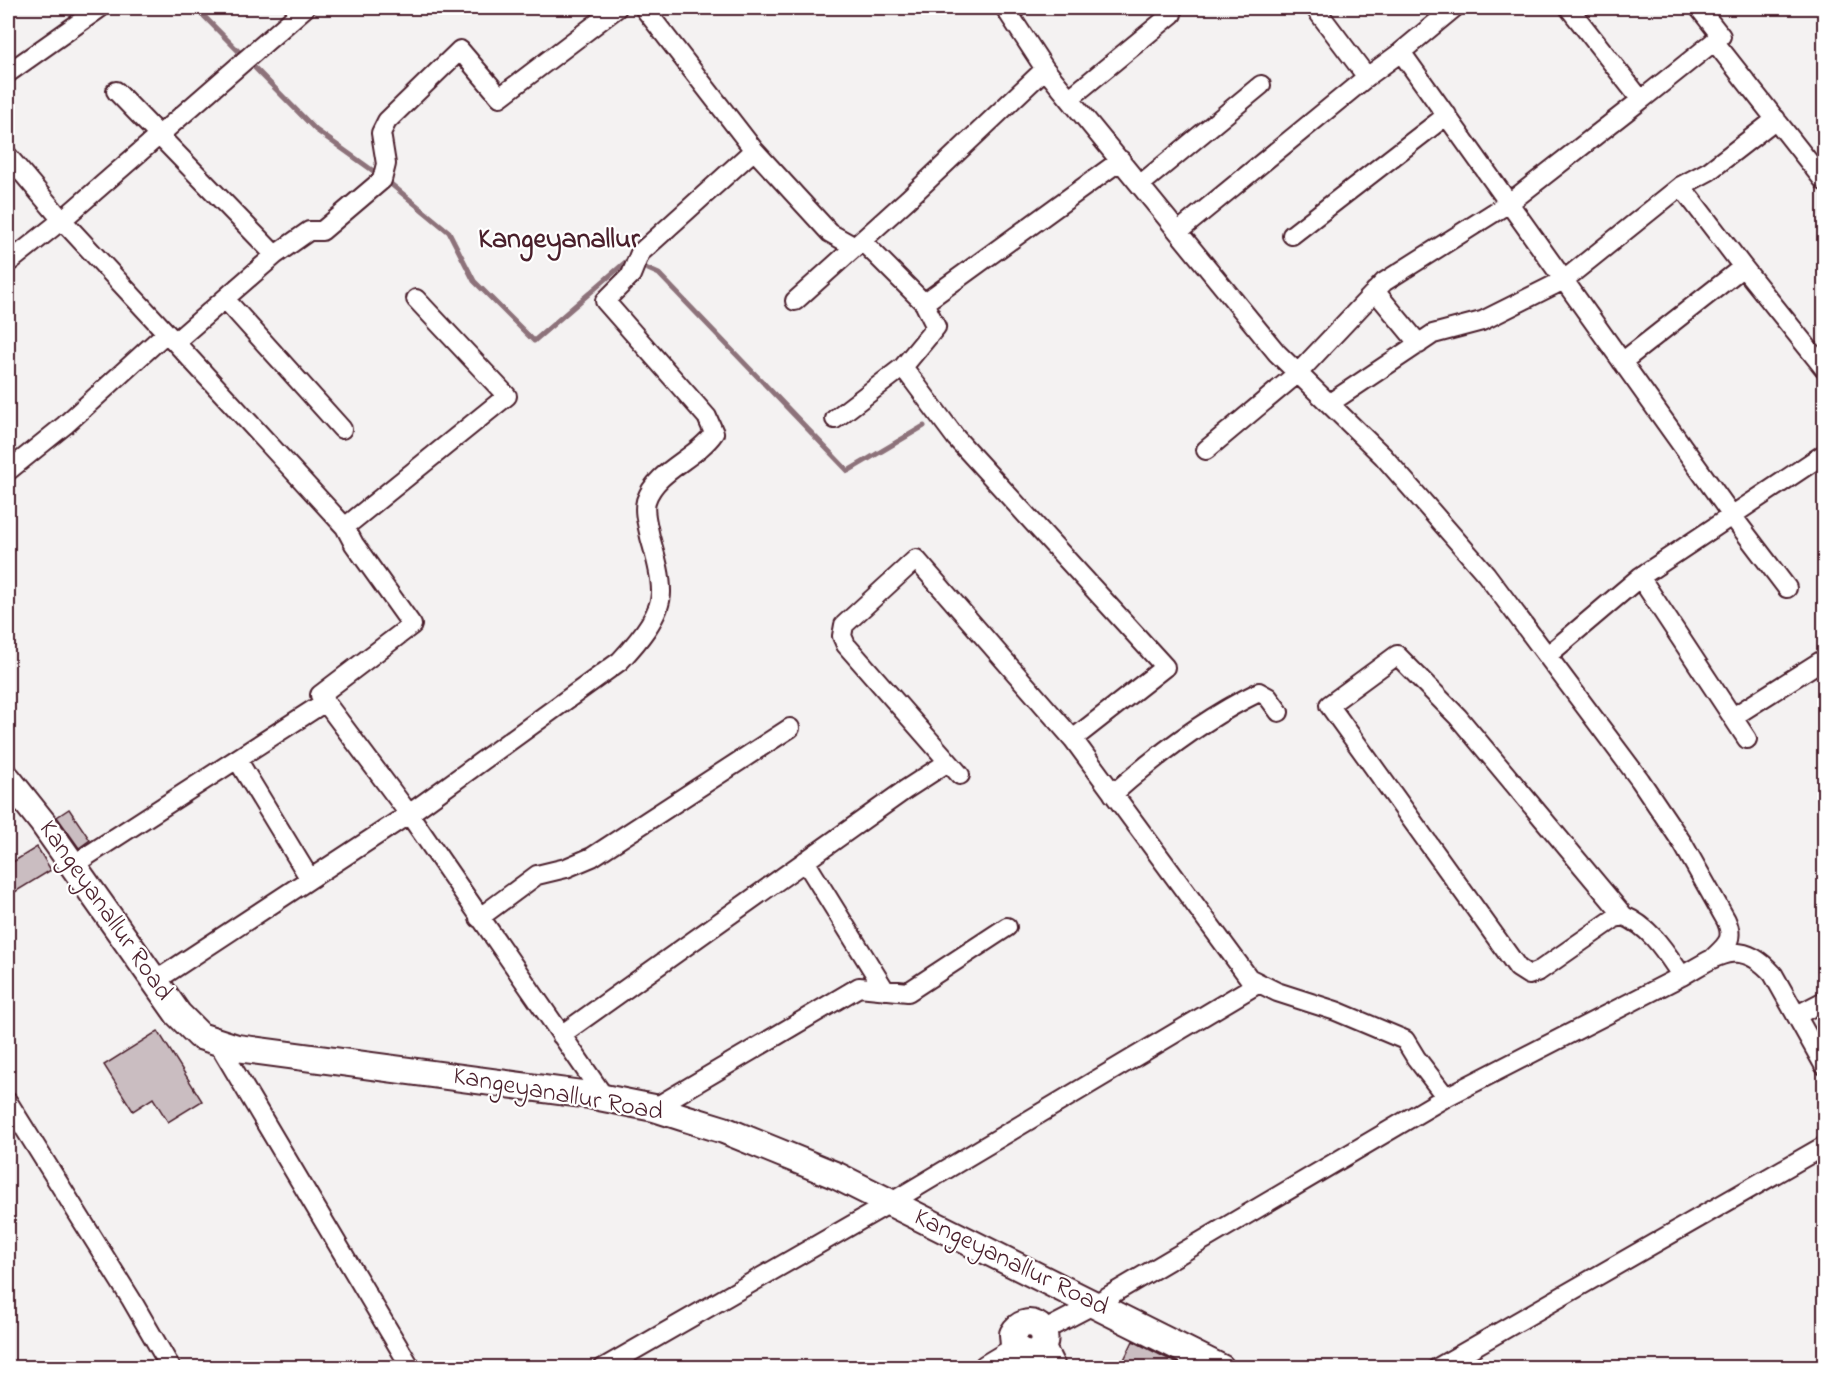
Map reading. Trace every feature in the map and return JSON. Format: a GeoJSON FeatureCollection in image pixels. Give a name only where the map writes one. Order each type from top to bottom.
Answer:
{"type":"FeatureCollection","features":[{"type":"Feature","properties":{"kind":"street"},"geometry":{"type":"LineString","coordinates":[[8,73],[100,8]]}},
{"type":"Feature","properties":{"kind":"street"},"geometry":{"type":"LineString","coordinates":[[8,263],[62,220],[305,8]]}},
{"type":"Feature","properties":{"kind":"street"},"geometry":{"type":"LineString","coordinates":[[8,471],[170,338],[225,299],[276,255],[309,231],[322,231],[384,173],[381,133],[387,121],[460,50],[500,97],[617,8]]}},
{"type":"Feature","properties":{"kind":"street"},"geometry":{"type":"LineString","coordinates":[[644,8],[754,150],[830,233],[859,244],[924,303],[936,327],[903,367],[835,419]]}},
{"type":"Feature","properties":{"kind":"street"},"geometry":{"type":"LineString","coordinates":[[1005,8],[1045,69],[1141,184],[1250,321],[1277,353],[1383,456],[1433,512],[1486,574],[1548,655],[1640,780],[1683,844],[1726,921],[1731,931],[1728,943],[1713,958]]}},
{"type":"Feature","properties":{"kind":"street"},"geometry":{"type":"LineString","coordinates":[[1070,98],[1172,14],[1167,8]]}},
{"type":"Feature","properties":{"kind":"street"},"geometry":{"type":"LineString","coordinates":[[1315,8],[1367,77]]}},
{"type":"Feature","properties":{"kind":"street"},"geometry":{"type":"LineString","coordinates":[[1569,8],[1641,100]]}},
{"type":"Feature","properties":{"kind":"street"},"geometry":{"type":"LineString","coordinates":[[1206,450],[1298,373],[1384,282],[1509,203],[1721,36],[1699,8]]}},
{"type":"Feature","properties":{"kind":"street"},"geometry":{"type":"LineString","coordinates":[[1179,231],[1367,77],[1401,52],[1446,10]]}},
{"type":"Feature","properties":{"kind":"street"},"geometry":{"type":"LineString","coordinates":[[1713,41],[1824,181]]}},
{"type":"Feature","properties":{"kind":"street"},"geometry":{"type":"LineString","coordinates":[[1401,52],[1733,517],[1787,588]]}},
{"type":"Feature","properties":{"kind":"street"},"geometry":{"type":"LineString","coordinates":[[795,301],[968,144],[1045,69]]}},
{"type":"Feature","properties":{"kind":"street"},"geometry":{"type":"LineString","coordinates":[[1141,184],[1261,85]]}},
{"type":"Feature","properties":{"kind":"street"},"geometry":{"type":"LineString","coordinates":[[116,91],[276,255]]}},
{"type":"Feature","properties":{"kind":"street"},"geometry":{"type":"LineString","coordinates":[[1292,235],[1447,116]]}},
{"type":"Feature","properties":{"kind":"street"},"geometry":{"type":"LineString","coordinates":[[1330,403],[1433,334],[1482,321],[1564,280],[1681,186],[1709,171],[1776,119]]}},
{"type":"Feature","properties":{"kind":"street"},"geometry":{"type":"LineString","coordinates":[[155,981],[409,814],[620,662],[644,635],[662,594],[646,519],[645,504],[651,490],[714,433],[707,417],[604,301],[631,275],[640,253],[754,150]]}},
{"type":"Feature","properties":{"kind":"street"},"geometry":{"type":"LineString","coordinates":[[8,156],[62,220],[345,527],[354,544],[412,625],[320,695],[409,814],[605,1098]]}},
{"type":"Feature","properties":{"kind":"street"},"geometry":{"type":"LineString","coordinates":[[924,303],[1121,160]]}},
{"type":"Feature","properties":{"kind":"street"},"geometry":{"type":"LineString","coordinates":[[1681,186],[1824,368]]}},
{"type":"Feature","properties":{"kind":"street"},"geometry":{"type":"LineString","coordinates":[[1622,362],[1743,267]]}},
{"type":"Feature","properties":{"kind":"street"},"geometry":{"type":"LineString","coordinates":[[1375,291],[1419,344]]}},
{"type":"Feature","properties":{"kind":"street"},"geometry":{"type":"LineString","coordinates":[[225,299],[342,429]]}},
{"type":"Feature","properties":{"kind":"street"},"geometry":{"type":"LineString","coordinates":[[345,527],[507,396],[416,299]]}},
{"type":"Feature","properties":{"kind":"street"},"geometry":{"type":"LineString","coordinates":[[903,367],[956,438],[1165,668],[1073,739]]}},
{"type":"Feature","properties":{"kind":"street"},"geometry":{"type":"LineString","coordinates":[[1548,655],[1640,577],[1733,517],[1824,454]]}},
{"type":"Feature","properties":{"kind":"street"},"geometry":{"type":"LineString","coordinates":[[561,1035],[806,861],[954,768],[846,645],[842,636],[844,625],[916,559],[1073,739],[1250,978],[1277,992],[1336,1011],[1405,1040],[1446,1097]]}},
{"type":"Feature","properties":{"kind":"street"},"geometry":{"type":"LineString","coordinates":[[1640,577],[1747,739]]}},
{"type":"Feature","properties":{"kind":"street"},"geometry":{"type":"LineString","coordinates":[[1624,915],[1615,918],[1539,971],[1529,975],[1518,968],[1329,705],[1397,655],[1458,717],[1624,915],[1635,920],[1650,934],[1682,976]]}},
{"type":"Feature","properties":{"kind":"street"},"geometry":{"type":"LineString","coordinates":[[1733,717],[1824,659]]}},
{"type":"Feature","properties":{"kind":"street"},"geometry":{"type":"LineString","coordinates":[[1113,794],[1178,741],[1228,707],[1259,692],[1268,697],[1279,712]]}},
{"type":"Feature","properties":{"kind":"street"},"geometry":{"type":"LineString","coordinates":[[73,865],[325,702]]}},
{"type":"Feature","properties":{"kind":"street"},"geometry":{"type":"LineString","coordinates":[[479,918],[537,875],[566,868],[592,857],[789,728]]}},
{"type":"Feature","properties":{"kind":"street"},"geometry":{"type":"LineString","coordinates":[[237,759],[310,879]]}},
{"type":"Feature","properties":{"kind":"street","name":"Kangeyanallur Road"},"geometry":{"type":"LineString","coordinates":[[8,779],[29,804],[155,981],[189,1026],[200,1036],[237,1048],[497,1081],[605,1098],[654,1108],[723,1130],[837,1176],[1221,1368]]}},
{"type":"Feature","properties":{"kind":"street"},"geometry":{"type":"LineString","coordinates":[[806,861],[885,990]]}},
{"type":"Feature","properties":{"kind":"street"},"geometry":{"type":"LineString","coordinates":[[654,1108],[859,987],[908,992],[1007,927]]}},
{"type":"Feature","properties":{"kind":"street"},"geometry":{"type":"LineString","coordinates":[[987,1368],[1038,1353],[1095,1304],[1446,1097],[1713,958],[1731,952],[1749,955],[1763,963],[1773,974],[1824,1065]]}},
{"type":"Feature","properties":{"kind":"street"},"geometry":{"type":"LineString","coordinates":[[603,1368],[890,1203],[1259,982]]}},
{"type":"Feature","properties":{"kind":"street"},"geometry":{"type":"LineString","coordinates":[[1797,1015],[1824,1001]]}},
{"type":"Feature","properties":{"kind":"street"},"geometry":{"type":"LineString","coordinates":[[218,1043],[411,1368]]}},
{"type":"Feature","properties":{"kind":"street"},"geometry":{"type":"LineString","coordinates":[[8,1102],[131,1299],[171,1368]]}},
{"type":"Feature","properties":{"kind":"street"},"geometry":{"type":"LineString","coordinates":[[1437,1368],[1824,1146]]}},
{"type":"Feature","properties":{"kind":"building"},"geometry":{"type":"Polygon","coordinates":[[[69,809],[90,840],[79,848],[57,817],[69,809]]]}},
{"type":"Feature","properties":{"kind":"building"},"geometry":{"type":"Polygon","coordinates":[[[37,847],[51,870],[15,892],[8,879],[8,865],[37,847]]]}},
{"type":"Feature","properties":{"kind":"building"},"geometry":{"type":"Polygon","coordinates":[[[158,1031],[202,1101],[168,1122],[153,1098],[133,1111],[104,1065],[158,1031]]]}},
{"type":"Feature","properties":{"kind":"building"},"geometry":{"type":"Polygon","coordinates":[[[1133,1341],[1186,1368],[1120,1368],[1133,1341]]]}},
{"type":"Feature","properties":{"kind":"waterway"},"geometry":{"type":"LineString","coordinates":[[196,8],[316,130],[379,175]]}},
{"type":"Feature","properties":{"kind":"waterway"},"geometry":{"type":"LineString","coordinates":[[386,180],[449,232],[474,281],[534,341],[628,260],[631,262]]}},
{"type":"Feature","properties":{"kind":"waterway"},"geometry":{"type":"LineString","coordinates":[[639,265],[659,274],[848,471],[924,426]]}},
{"type":"Feature","properties":{"kind":"district","name":"Kangeyanallur"},"geometry":{"type":"Point","coordinates":[559,240]}}]}
